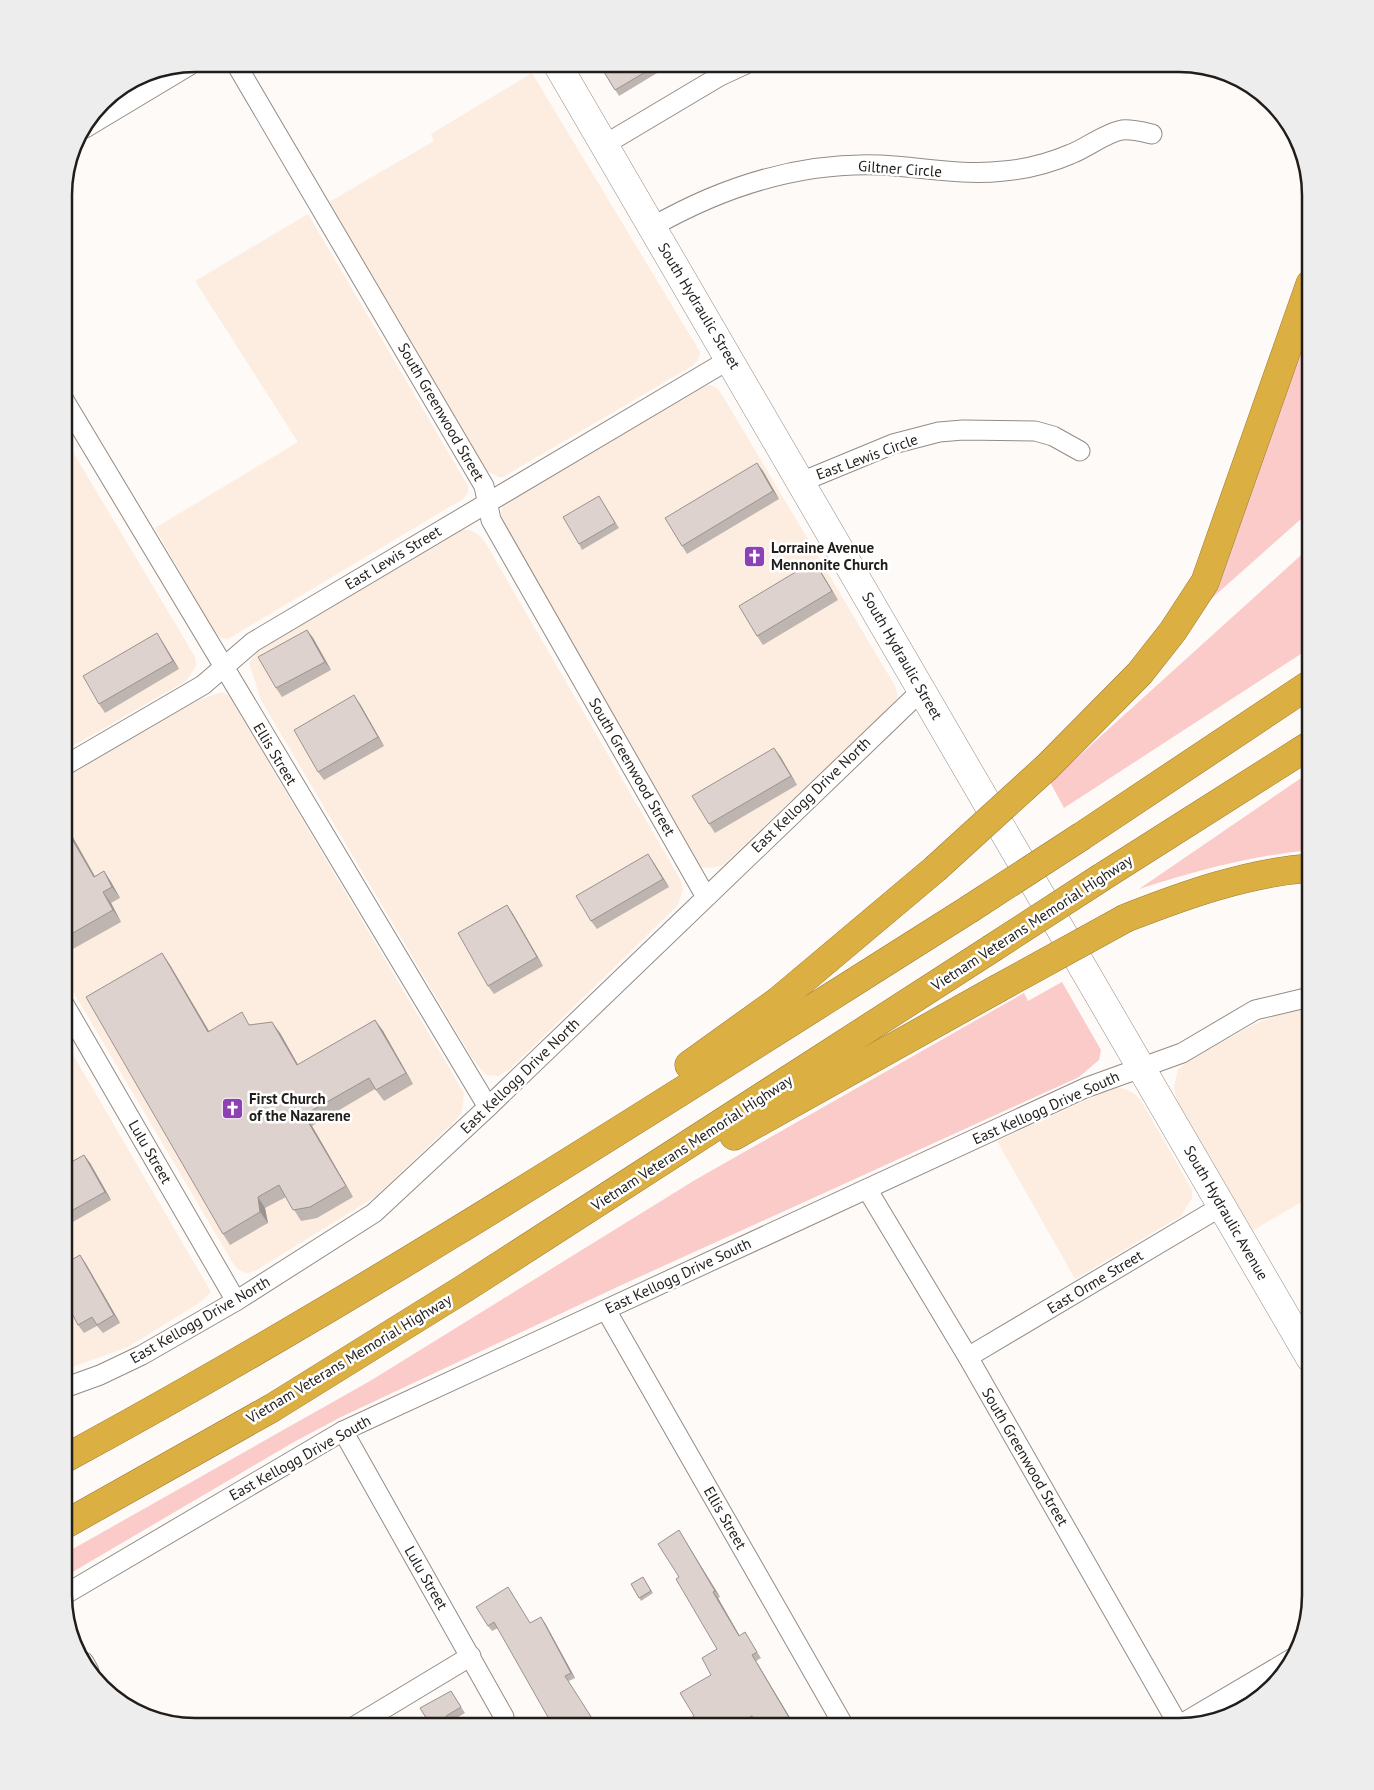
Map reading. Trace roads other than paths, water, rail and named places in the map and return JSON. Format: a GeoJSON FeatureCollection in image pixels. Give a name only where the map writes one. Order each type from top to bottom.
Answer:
{"type":"FeatureCollection","features":[{"type":"Feature","properties":{"kind":"highway"},"geometry":{"type":"LineString","coordinates":[[460,1230],[778,1001],[935,869],[1047,767],[1140,673],[1173,631],[1205,582],[1302,307]]}},
{"type":"Feature","properties":{"kind":"highway"},"geometry":{"type":"LineString","coordinates":[[72,1454],[292,1330],[460,1230],[968,910],[1302,689]]}},
{"type":"Feature","properties":{"kind":"highway","name":"Vietnam Veterans Memorial Highway"},"geometry":{"type":"LineString","coordinates":[[72,1520],[272,1408],[465,1288],[1302,750]]}},
{"type":"Feature","properties":{"kind":"highway"},"geometry":{"type":"LineString","coordinates":[[465,1288],[1126,918],[1194,892],[1287,870],[1302,869]]}},
{"type":"Feature","properties":{"kind":"street","name":"South Greenwood Street"},"geometry":{"type":"LineString","coordinates":[[241,72],[479,477],[484,486],[491,520],[706,897]]}},
{"type":"Feature","properties":{"kind":"street","name":"South Hydraulic Street"},"geometry":{"type":"LineString","coordinates":[[562,72],[1142,1067]]}},
{"type":"Feature","properties":{"kind":"street"},"geometry":{"type":"LineString","coordinates":[[604,145],[728,73]]}},
{"type":"Feature","properties":{"kind":"street"},"geometry":{"type":"LineString","coordinates":[[100,119],[174,75]]}},
{"type":"Feature","properties":{"kind":"street","name":"Giltner Circle"},"geometry":{"type":"LineString","coordinates":[[652,227],[720,192],[777,174],[856,165],[924,168],[957,173],[1005,171],[1050,161],[1070,154],[1121,130],[1136,130],[1152,134]]}},
{"type":"Feature","properties":{"kind":"street","name":"East Lewis Street"},"geometry":{"type":"LineString","coordinates":[[73,761],[203,685],[253,642],[487,501],[730,359]]}},
{"type":"Feature","properties":{"kind":"street","name":"Ellis Street"},"geometry":{"type":"LineString","coordinates":[[73,415],[488,1107]]}},
{"type":"Feature","properties":{"kind":"street","name":"East Lewis Circle"},"geometry":{"type":"LineString","coordinates":[[801,482],[893,444],[939,432],[979,430],[1034,431],[1053,436],[1080,451]]}},
{"type":"Feature","properties":{"kind":"street","name":"East Kellogg Drive North"},"geometry":{"type":"LineString","coordinates":[[72,1385],[100,1375],[142,1355],[236,1301],[374,1213],[488,1107],[922,690]]}},
{"type":"Feature","properties":{"kind":"street","name":"East Kellogg Drive South"},"geometry":{"type":"LineString","coordinates":[[72,1590],[343,1431],[1085,1088],[1182,1053],[1255,1010],[1302,998]]}},
{"type":"Feature","properties":{"kind":"street","name":"Lulu Street"},"geometry":{"type":"LineString","coordinates":[[72,1019],[236,1301]]}},
{"type":"Feature","properties":{"kind":"street","name":"South Hydraulic Avenue"},"geometry":{"type":"LineString","coordinates":[[1142,1067],[1302,1344]]}},
{"type":"Feature","properties":{"kind":"street","name":"South Greenwood Street"},"geometry":{"type":"LineString","coordinates":[[868,1189],[968,1357],[1174,1718]]}},
{"type":"Feature","properties":{"kind":"street","name":"East Orme Street"},"geometry":{"type":"LineString","coordinates":[[968,1357],[1222,1206]]}},
{"type":"Feature","properties":{"kind":"street","name":"Ellis Street"},"geometry":{"type":"LineString","coordinates":[[606,1310],[839,1718]]}},
{"type":"Feature","properties":{"kind":"street","name":"Lulu Street"},"geometry":{"type":"LineString","coordinates":[[343,1431],[471,1656],[504,1718]]}},
{"type":"Feature","properties":{"kind":"street"},"geometry":{"type":"LineString","coordinates":[[368,1718],[471,1656]]}},
{"type":"Feature","properties":{"kind":"street"},"geometry":{"type":"LineString","coordinates":[[1196,1716],[1278,1667]]}},
{"type":"Feature","properties":{"kind":"place","name":"Lorraine Avenue Mennonite Church"},"geometry":{"type":"Point","coordinates":[755,557]}},
{"type":"Feature","properties":{"kind":"place","name":"First Church of the Nazarene"},"geometry":{"type":"Point","coordinates":[233,1108]}}]}
